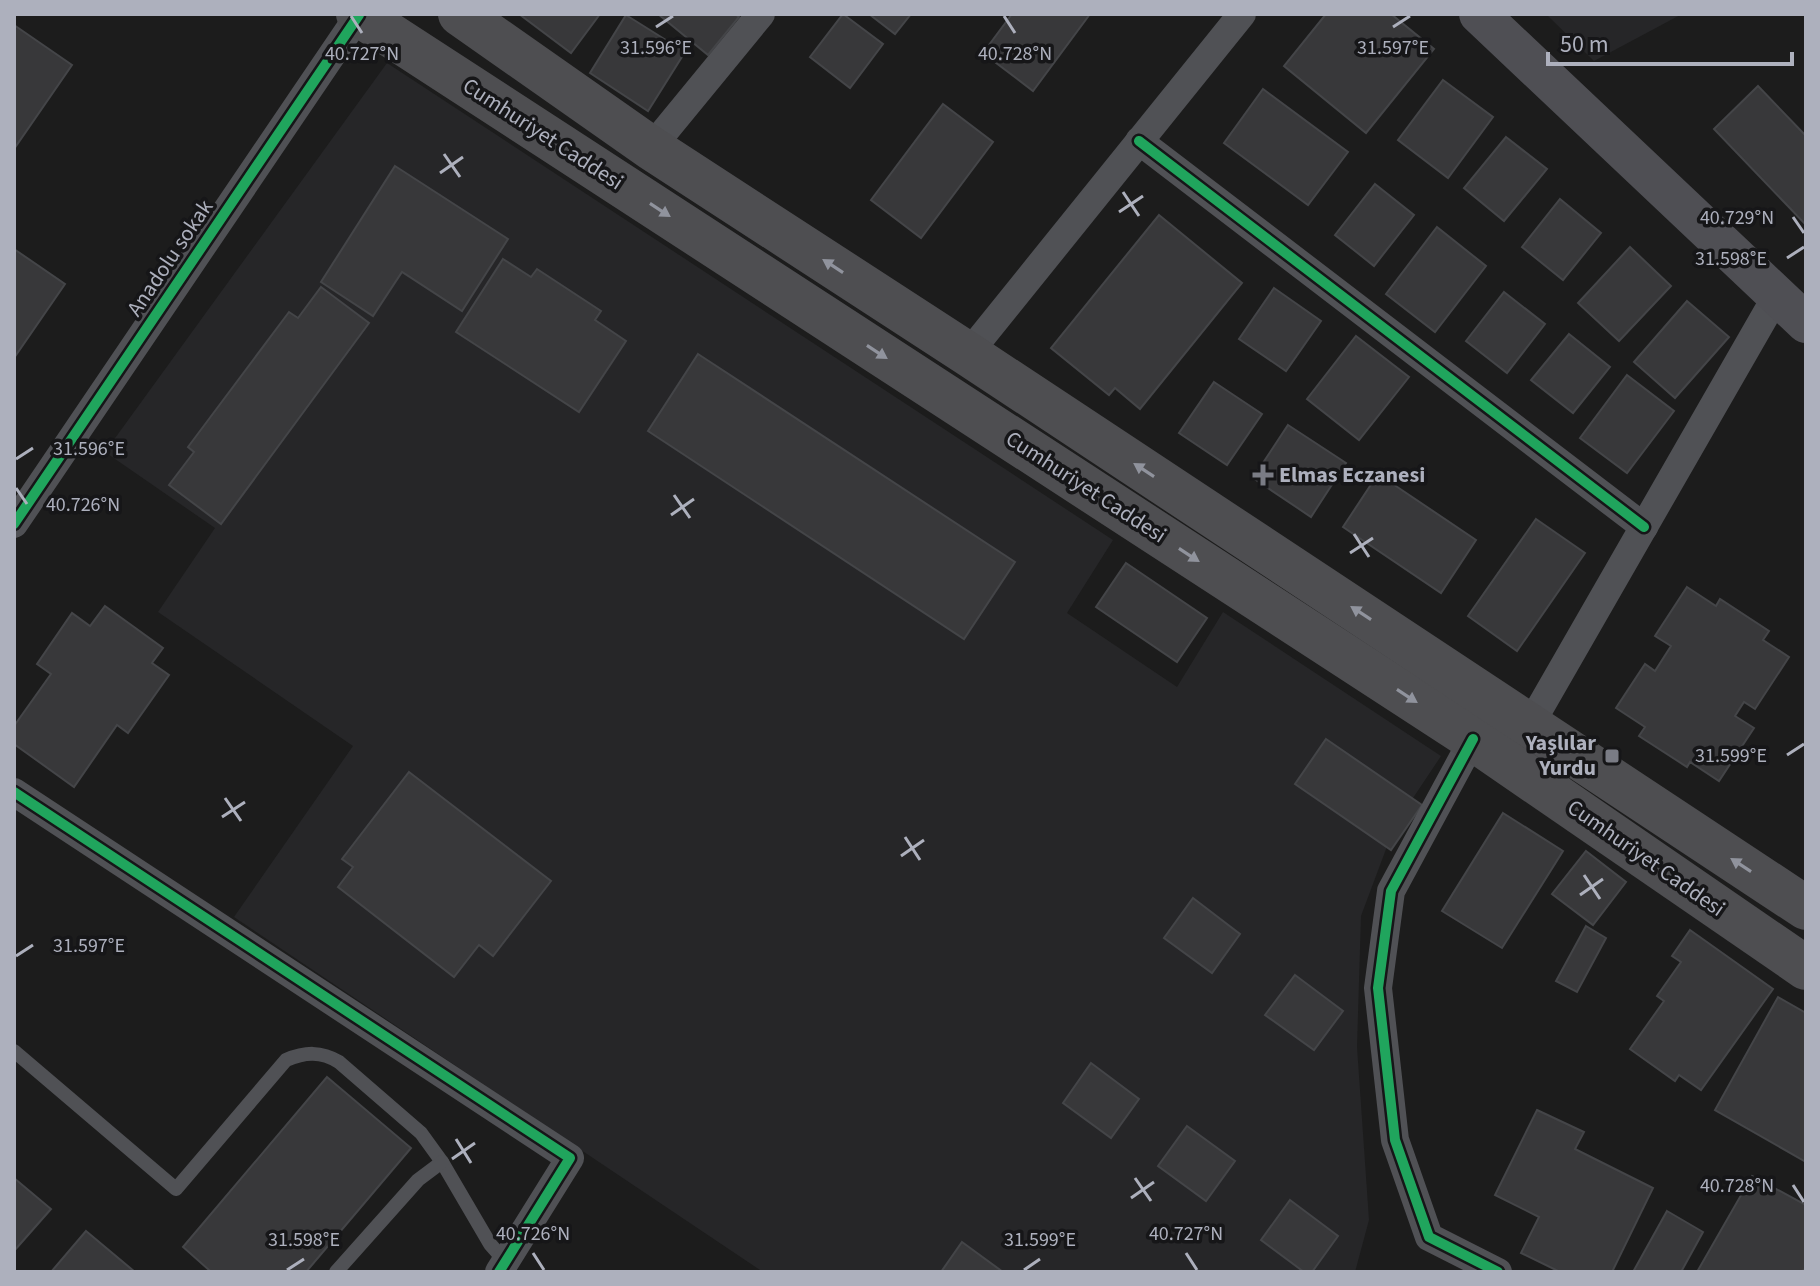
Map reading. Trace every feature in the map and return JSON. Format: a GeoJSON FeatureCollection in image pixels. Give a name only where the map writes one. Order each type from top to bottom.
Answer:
{"type":"FeatureCollection","features":[{"type":"Feature","properties":{"kind":"main road","name":"Cumhuriyet Caddesi"},"geometry":{"type":"LineString","coordinates":[[359,14],[1473,739],[1806,968]]}},
{"type":"Feature","properties":{"kind":"main road","name":"Cumhuriyet Caddesi"},"geometry":{"type":"LineString","coordinates":[[460,14],[651,148],[1806,908]]}},
{"type":"Feature","properties":{"kind":"main road"},"geometry":{"type":"LineString","coordinates":[[1479,14],[1806,323]]}},
{"type":"Feature","properties":{"kind":"street","name":"Anadolu sokak"},"geometry":{"type":"LineString","coordinates":[[14,524],[359,14]]}},
{"type":"Feature","properties":{"kind":"street"},"geometry":{"type":"LineString","coordinates":[[651,148],[761,14]]}},
{"type":"Feature","properties":{"kind":"street"},"geometry":{"type":"LineString","coordinates":[[968,354],[1242,14]]}},
{"type":"Feature","properties":{"kind":"street"},"geometry":{"type":"LineString","coordinates":[[1139,141],[1644,527]]}},
{"type":"Feature","properties":{"kind":"street"},"geometry":{"type":"LineString","coordinates":[[1530,725],[1777,295]]}},
{"type":"Feature","properties":{"kind":"street"},"geometry":{"type":"LineString","coordinates":[[1473,739],[1391,891],[1378,988],[1395,1140],[1429,1237],[1498,1272]]}},
{"type":"Feature","properties":{"kind":"street"},"geometry":{"type":"LineString","coordinates":[[14,792],[570,1158],[502,1267]]}},
{"type":"Feature","properties":{"kind":"lane"},"geometry":{"type":"LineString","coordinates":[[14,1051],[176,1189],[286,1060],[297,1055],[319,1053],[339,1062],[421,1133],[442,1162],[502,1267]]}},
{"type":"Feature","properties":{"kind":"lane"},"geometry":{"type":"LineString","coordinates":[[336,1272],[418,1180],[442,1162]]}},
{"type":"Feature","properties":{"kind":"shaded area"},"geometry":{"type":"Polygon","coordinates":[[[1546,14],[1682,14],[1594,61],[1546,14]]]}},
{"type":"Feature","properties":{"kind":"shaded area"},"geometry":{"type":"Polygon","coordinates":[[[387,63],[1113,540],[1067,613],[1177,687],[1223,612],[1441,756],[1395,825],[1361,916],[1357,1047],[1369,1220],[1355,1272],[763,1272],[234,917],[353,746],[158,612],[215,528],[105,452],[387,63]]]}},
{"type":"Feature","properties":{"kind":"building"},"geometry":{"type":"Polygon","coordinates":[[[519,14],[600,14],[571,53],[519,14]]]}},
{"type":"Feature","properties":{"kind":"building"},"geometry":{"type":"Polygon","coordinates":[[[658,14],[735,14],[739,17],[708,55],[658,14]]]}},
{"type":"Feature","properties":{"kind":"building"},"geometry":{"type":"Polygon","coordinates":[[[843,14],[883,44],[850,88],[810,57],[843,14]]]}},
{"type":"Feature","properties":{"kind":"building"},"geometry":{"type":"Polygon","coordinates":[[[869,14],[911,14],[895,34],[869,14]]]}},
{"type":"Feature","properties":{"kind":"building"},"geometry":{"type":"Polygon","coordinates":[[[1012,14],[1090,14],[1033,91],[983,53],[1012,14]]]}},
{"type":"Feature","properties":{"kind":"building"},"geometry":{"type":"Polygon","coordinates":[[[1326,14],[1391,14],[1434,49],[1366,133],[1284,66],[1326,14]]]}},
{"type":"Feature","properties":{"kind":"building"},"geometry":{"type":"Polygon","coordinates":[[[626,15],[685,52],[648,111],[590,73],[626,15]]]}},
{"type":"Feature","properties":{"kind":"building"},"geometry":{"type":"Polygon","coordinates":[[[14,25],[72,65],[14,149],[14,25]]]}},
{"type":"Feature","properties":{"kind":"building"},"geometry":{"type":"Polygon","coordinates":[[[1443,80],[1493,117],[1448,178],[1398,140],[1443,80]]]}},
{"type":"Feature","properties":{"kind":"building"},"geometry":{"type":"Polygon","coordinates":[[[1758,86],[1806,136],[1806,225],[1714,129],[1758,86]]]}},
{"type":"Feature","properties":{"kind":"building"},"geometry":{"type":"Polygon","coordinates":[[[1263,89],[1348,152],[1308,205],[1224,143],[1263,89]]]}},
{"type":"Feature","properties":{"kind":"building"},"geometry":{"type":"Polygon","coordinates":[[[943,104],[993,142],[921,238],[871,200],[943,104]]]}},
{"type":"Feature","properties":{"kind":"building"},"geometry":{"type":"Polygon","coordinates":[[[1506,137],[1547,169],[1504,221],[1464,188],[1506,137]]]}},
{"type":"Feature","properties":{"kind":"building"},"geometry":{"type":"Polygon","coordinates":[[[395,166],[508,239],[462,311],[402,272],[373,316],[321,282],[395,166]]]}},
{"type":"Feature","properties":{"kind":"building"},"geometry":{"type":"Polygon","coordinates":[[[1375,184],[1414,215],[1374,266],[1335,235],[1375,184]]]}},
{"type":"Feature","properties":{"kind":"building"},"geometry":{"type":"Polygon","coordinates":[[[1560,199],[1601,233],[1563,280],[1522,247],[1560,199]]]}},
{"type":"Feature","properties":{"kind":"building"},"geometry":{"type":"Polygon","coordinates":[[[1159,215],[1242,283],[1140,409],[1115,388],[1109,395],[1051,348],[1159,215]]]}},
{"type":"Feature","properties":{"kind":"building"},"geometry":{"type":"Polygon","coordinates":[[[1437,227],[1486,266],[1435,332],[1386,294],[1437,227]]]}},
{"type":"Feature","properties":{"kind":"building"},"geometry":{"type":"Polygon","coordinates":[[[1630,247],[1671,286],[1619,341],[1578,303],[1630,247]]]}},
{"type":"Feature","properties":{"kind":"building"},"geometry":{"type":"Polygon","coordinates":[[[14,249],[65,284],[14,358],[14,249]]]}},
{"type":"Feature","properties":{"kind":"building"},"geometry":{"type":"Polygon","coordinates":[[[503,259],[531,277],[537,269],[601,311],[595,320],[626,341],[579,412],[456,332],[503,259]]]}},
{"type":"Feature","properties":{"kind":"building"},"geometry":{"type":"Polygon","coordinates":[[[321,287],[369,323],[221,524],[169,485],[194,452],[188,447],[289,312],[298,318],[321,287]]]}},
{"type":"Feature","properties":{"kind":"building"},"geometry":{"type":"Polygon","coordinates":[[[1274,288],[1321,321],[1286,371],[1239,339],[1274,288]]]}},
{"type":"Feature","properties":{"kind":"building"},"geometry":{"type":"Polygon","coordinates":[[[1504,292],[1545,324],[1507,373],[1466,341],[1504,292]]]}},
{"type":"Feature","properties":{"kind":"building"},"geometry":{"type":"Polygon","coordinates":[[[1687,301],[1729,337],[1675,398],[1634,362],[1687,301]]]}},
{"type":"Feature","properties":{"kind":"building"},"geometry":{"type":"Polygon","coordinates":[[[1569,334],[1610,367],[1573,413],[1531,380],[1569,334]]]}},
{"type":"Feature","properties":{"kind":"building"},"geometry":{"type":"Polygon","coordinates":[[[1356,336],[1409,377],[1359,440],[1307,399],[1356,336]]]}},
{"type":"Feature","properties":{"kind":"building"},"geometry":{"type":"Polygon","coordinates":[[[698,354],[1015,562],[964,639],[648,431],[698,354]]]}},
{"type":"Feature","properties":{"kind":"building"},"geometry":{"type":"Polygon","coordinates":[[[1627,375],[1674,411],[1627,473],[1580,438],[1627,375]]]}},
{"type":"Feature","properties":{"kind":"building"},"geometry":{"type":"Polygon","coordinates":[[[1214,382],[1262,414],[1227,465],[1179,433],[1214,382]]]}},
{"type":"Feature","properties":{"kind":"building"},"geometry":{"type":"Polygon","coordinates":[[[1288,425],[1346,463],[1311,517],[1253,478],[1288,425]]]}},
{"type":"Feature","properties":{"kind":"building"},"geometry":{"type":"Polygon","coordinates":[[[1378,474],[1476,540],[1441,593],[1343,527],[1378,474]]]}},
{"type":"Feature","properties":{"kind":"building"},"geometry":{"type":"Polygon","coordinates":[[[1536,519],[1585,553],[1517,651],[1468,616],[1536,519]]]}},
{"type":"Feature","properties":{"kind":"building"},"geometry":{"type":"Polygon","coordinates":[[[1126,563],[1207,618],[1177,662],[1096,607],[1126,563]]]}},
{"type":"Feature","properties":{"kind":"building"},"geometry":{"type":"Polygon","coordinates":[[[1687,587],[1716,606],[1720,599],[1769,631],[1763,640],[1789,657],[1755,709],[1744,702],[1735,716],[1754,728],[1719,781],[1690,762],[1687,767],[1639,736],[1645,727],[1616,708],[1645,664],[1655,671],[1671,646],[1655,636],[1687,587]]]}},
{"type":"Feature","properties":{"kind":"building"},"geometry":{"type":"Polygon","coordinates":[[[105,606],[163,648],[152,663],[169,675],[128,733],[117,725],[74,787],[14,744],[14,726],[51,674],[37,664],[72,613],[90,626],[105,606]]]}},
{"type":"Feature","properties":{"kind":"building"},"geometry":{"type":"Polygon","coordinates":[[[1326,739],[1422,805],[1391,850],[1295,784],[1326,739]]]}},
{"type":"Feature","properties":{"kind":"building"},"geometry":{"type":"Polygon","coordinates":[[[409,772],[551,881],[493,956],[479,945],[454,977],[338,887],[353,867],[342,859],[409,772]]]}},
{"type":"Feature","properties":{"kind":"building"},"geometry":{"type":"Polygon","coordinates":[[[1503,813],[1563,851],[1502,948],[1442,911],[1503,813]]]}},
{"type":"Feature","properties":{"kind":"building"},"geometry":{"type":"Polygon","coordinates":[[[1586,851],[1626,882],[1593,925],[1552,894],[1586,851]]]}},
{"type":"Feature","properties":{"kind":"building"},"geometry":{"type":"Polygon","coordinates":[[[1193,898],[1240,934],[1212,973],[1164,938],[1193,898]]]}},
{"type":"Feature","properties":{"kind":"building"},"geometry":{"type":"Polygon","coordinates":[[[1586,926],[1606,938],[1577,992],[1556,981],[1586,926]]]}},
{"type":"Feature","properties":{"kind":"building"},"geometry":{"type":"Polygon","coordinates":[[[1690,930],[1773,989],[1701,1090],[1679,1075],[1675,1081],[1630,1049],[1664,1001],[1657,996],[1681,962],[1672,956],[1690,930]]]}},
{"type":"Feature","properties":{"kind":"building"},"geometry":{"type":"Polygon","coordinates":[[[1295,975],[1343,1011],[1314,1050],[1265,1015],[1295,975]]]}},
{"type":"Feature","properties":{"kind":"building"},"geometry":{"type":"Polygon","coordinates":[[[1778,997],[1806,1013],[1806,1162],[1715,1110],[1778,997]]]}},
{"type":"Feature","properties":{"kind":"building"},"geometry":{"type":"Polygon","coordinates":[[[1091,1063],[1139,1099],[1111,1138],[1063,1103],[1091,1063]]]}},
{"type":"Feature","properties":{"kind":"building"},"geometry":{"type":"Polygon","coordinates":[[[327,1077],[411,1148],[306,1272],[207,1272],[209,1270],[183,1247],[327,1077]]]}},
{"type":"Feature","properties":{"kind":"building"},"geometry":{"type":"Polygon","coordinates":[[[1537,1110],[1584,1132],[1575,1149],[1653,1188],[1612,1272],[1560,1272],[1521,1253],[1539,1217],[1495,1195],[1537,1110]]]}},
{"type":"Feature","properties":{"kind":"building"},"geometry":{"type":"Polygon","coordinates":[[[1187,1126],[1235,1161],[1206,1201],[1158,1166],[1187,1126]]]}},
{"type":"Feature","properties":{"kind":"building"},"geometry":{"type":"Polygon","coordinates":[[[1752,1176],[1806,1205],[1806,1268],[1801,1272],[1697,1272],[1752,1176]]]}},
{"type":"Feature","properties":{"kind":"building"},"geometry":{"type":"Polygon","coordinates":[[[14,1178],[51,1209],[14,1251],[14,1178]]]}},
{"type":"Feature","properties":{"kind":"building"},"geometry":{"type":"Polygon","coordinates":[[[1290,1200],[1338,1236],[1312,1272],[1304,1272],[1261,1240],[1290,1200]]]}},
{"type":"Feature","properties":{"kind":"building"},"geometry":{"type":"Polygon","coordinates":[[[1667,1211],[1703,1232],[1681,1272],[1633,1272],[1667,1211]]]}},
{"type":"Feature","properties":{"kind":"building"},"geometry":{"type":"Polygon","coordinates":[[[86,1231],[135,1272],[51,1272],[86,1231]]]}},
{"type":"Feature","properties":{"kind":"building"},"geometry":{"type":"Polygon","coordinates":[[[962,1242],[1003,1272],[941,1272],[962,1242]]]}},
{"type":"Feature","properties":{"kind":"cycle path"},"geometry":{"type":"LineString","coordinates":[[14,524],[359,15]]}},
{"type":"Feature","properties":{"kind":"cycle path"},"geometry":{"type":"LineString","coordinates":[[1139,141],[1644,527]]}},
{"type":"Feature","properties":{"kind":"cycle path"},"geometry":{"type":"LineString","coordinates":[[1473,739],[1391,891],[1378,988],[1395,1140],[1429,1237],[1498,1272]]}},
{"type":"Feature","properties":{"kind":"cycle path"},"geometry":{"type":"LineString","coordinates":[[14,792],[570,1158],[499,1272]]}},
{"type":"Feature","properties":{"kind":"place","name":"Elmas Eczanesi"},"geometry":{"type":"Point","coordinates":[1263,475]}},
{"type":"Feature","properties":{"kind":"place","name":"Yaşlılar Yurdu"},"geometry":{"type":"Point","coordinates":[1612,756]}}]}
